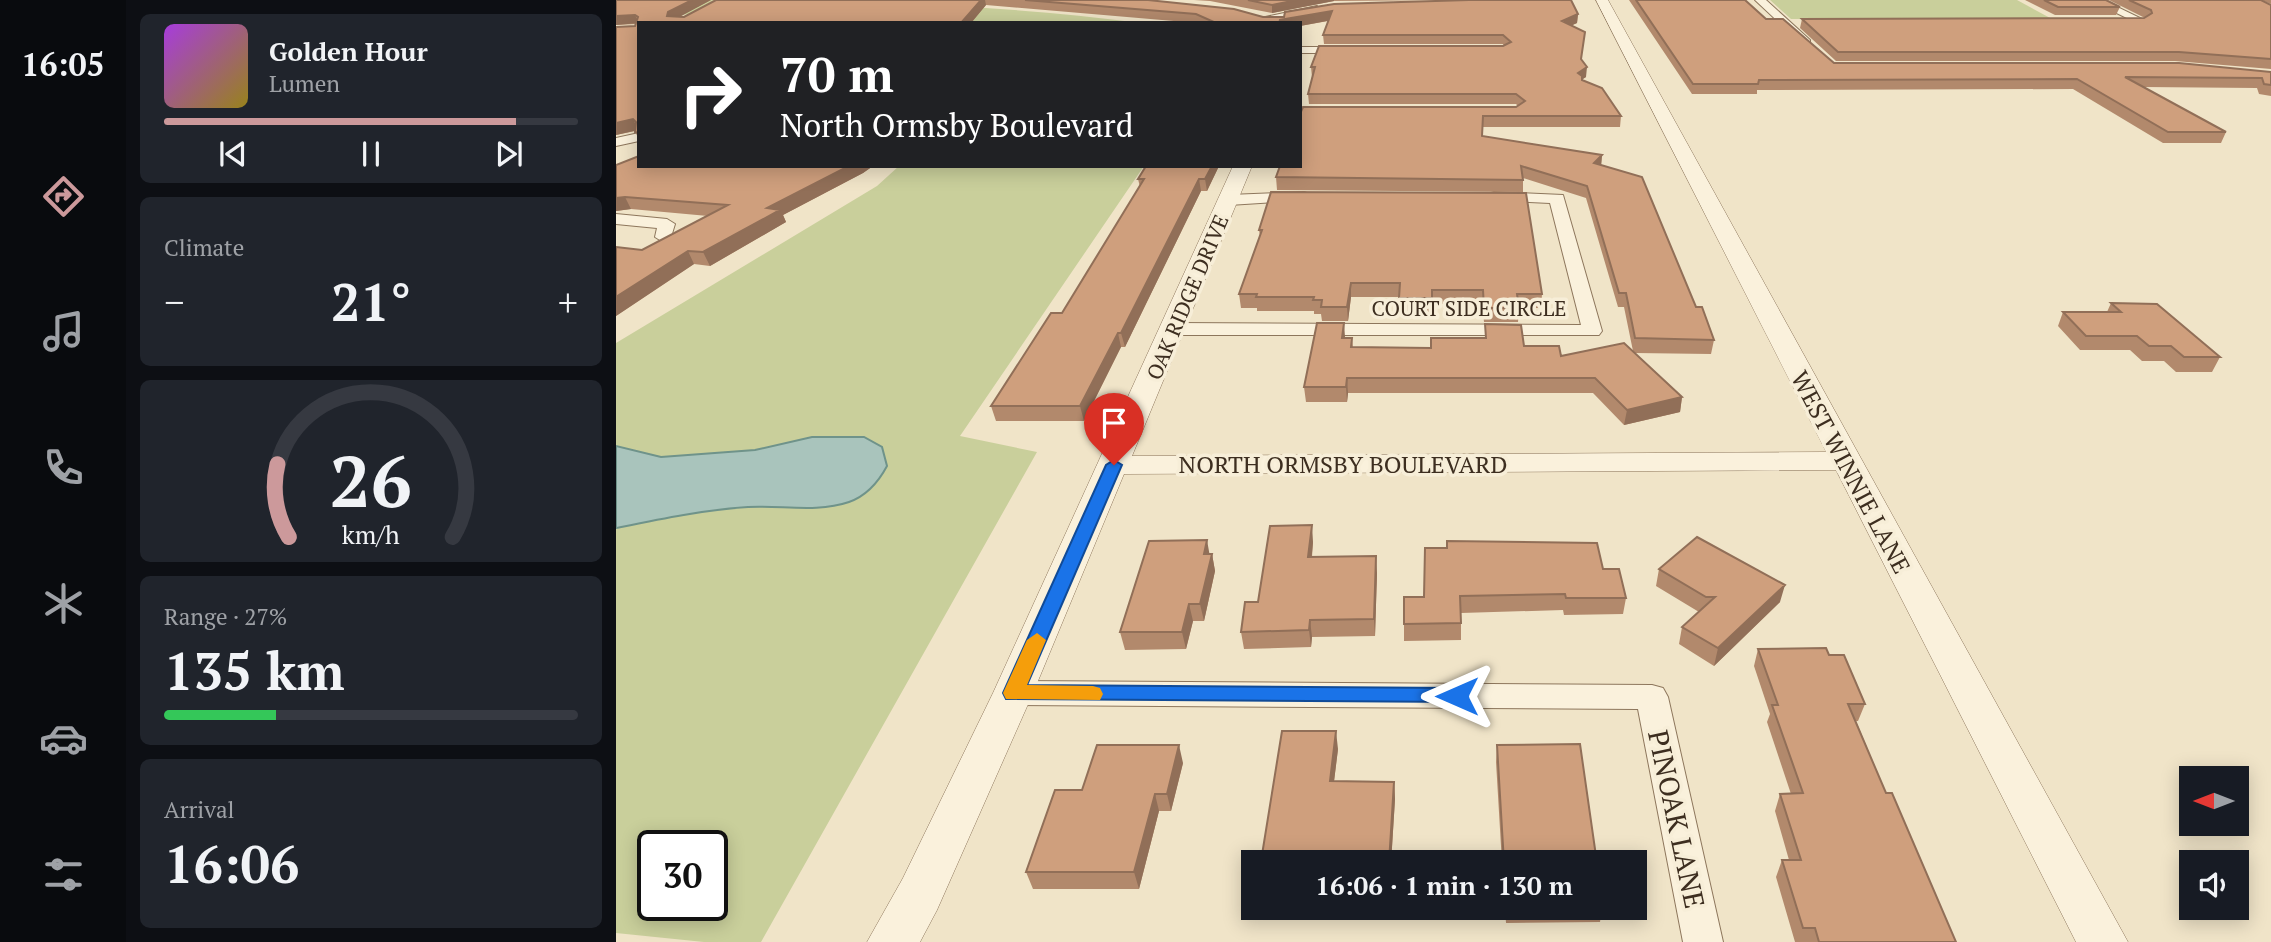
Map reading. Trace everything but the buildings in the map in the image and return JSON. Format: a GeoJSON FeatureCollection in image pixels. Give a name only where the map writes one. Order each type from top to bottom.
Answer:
{"type":"FeatureCollection","features":[{"type":"Feature","properties":{"kind":"street","name":"WEST WINNIE LANE"},"geometry":{"type":"LineString","coordinates":[[1602,0],[1660,117],[1846,461],[1976,710],[2103,942]]}},
{"type":"Feature","properties":{"kind":"street"},"geometry":{"type":"LineString","coordinates":[[1760,0],[1815,51]]}},
{"type":"Feature","properties":{"kind":"street"},"geometry":{"type":"LineString","coordinates":[[2095,0],[2141,21],[2113,21]]}},
{"type":"Feature","properties":{"kind":"street"},"geometry":{"type":"LineString","coordinates":[[1267,19],[1324,8]]}},
{"type":"Feature","properties":{"kind":"street"},"geometry":{"type":"LineString","coordinates":[[1782,21],[1796,21]]}},
{"type":"Feature","properties":{"kind":"street"},"geometry":{"type":"LineString","coordinates":[[1302,50],[1366,50]]}},
{"type":"Feature","properties":{"kind":"street"},"geometry":{"type":"LineString","coordinates":[[616,142],[637,137]]}},
{"type":"Feature","properties":{"kind":"street","name":"OAK RIDGE DRIVE"},"geometry":{"type":"LineString","coordinates":[[1114,465],[1242,168]]}},
{"type":"Feature","properties":{"kind":"street"},"geometry":{"type":"LineString","coordinates":[[1229,200],[1325,197]]}},
{"type":"Feature","properties":{"kind":"street","name":"COURT SIDE CIRCLE"},"geometry":{"type":"LineString","coordinates":[[1174,329],[1592,331],[1557,198],[1472,197]]}},
{"type":"Feature","properties":{"kind":"street"},"geometry":{"type":"LineString","coordinates":[[616,219],[667,224],[663,237]]}},
{"type":"Feature","properties":{"kind":"street","name":"NORTH ORMSBY BOULEVARD"},"geometry":{"type":"LineString","coordinates":[[1114,465],[1846,461]]}},
{"type":"Feature","properties":{"kind":"street"},"geometry":{"type":"LineString","coordinates":[[892,942],[920,894],[1114,465]]}},
{"type":"Feature","properties":{"kind":"street","name":"PINOAK LANE"},"geometry":{"type":"LineString","coordinates":[[1013,693],[1652,697],[1703,942]]}},
{"type":"Feature","properties":{"kind":"green space"},"geometry":{"type":"Polygon","coordinates":[[[616,0],[813,1],[1010,10],[1125,21],[864,21],[814,8],[616,18],[616,0]]]}},
{"type":"Feature","properties":{"kind":"green space"},"geometry":{"type":"Polygon","coordinates":[[[1770,0],[2017,0],[2052,19],[1791,19],[1770,0]]]}},
{"type":"Feature","properties":{"kind":"green space"},"geometry":{"type":"Polygon","coordinates":[[[897,168],[1143,168],[960,436],[1037,452],[761,942],[704,942],[616,933],[616,343],[877,186],[897,168]]]}},
{"type":"Feature","properties":{"kind":"water"},"geometry":{"type":"Polygon","coordinates":[[[812,437],[864,437],[882,447],[887,466],[866,492],[849,502],[837,505],[812,508],[731,508],[616,528],[616,446],[661,457],[755,450],[812,437]]]}},
{"type":"Feature","properties":{"kind":"slow traffic"},"geometry":{"type":"LineString","coordinates":[[1037,640],[1013,693],[1093,694]]}},
{"type":"Feature","properties":{"kind":"route"},"geometry":{"type":"LineString","coordinates":[[1114,465],[1013,693],[1457,696]]}}]}
